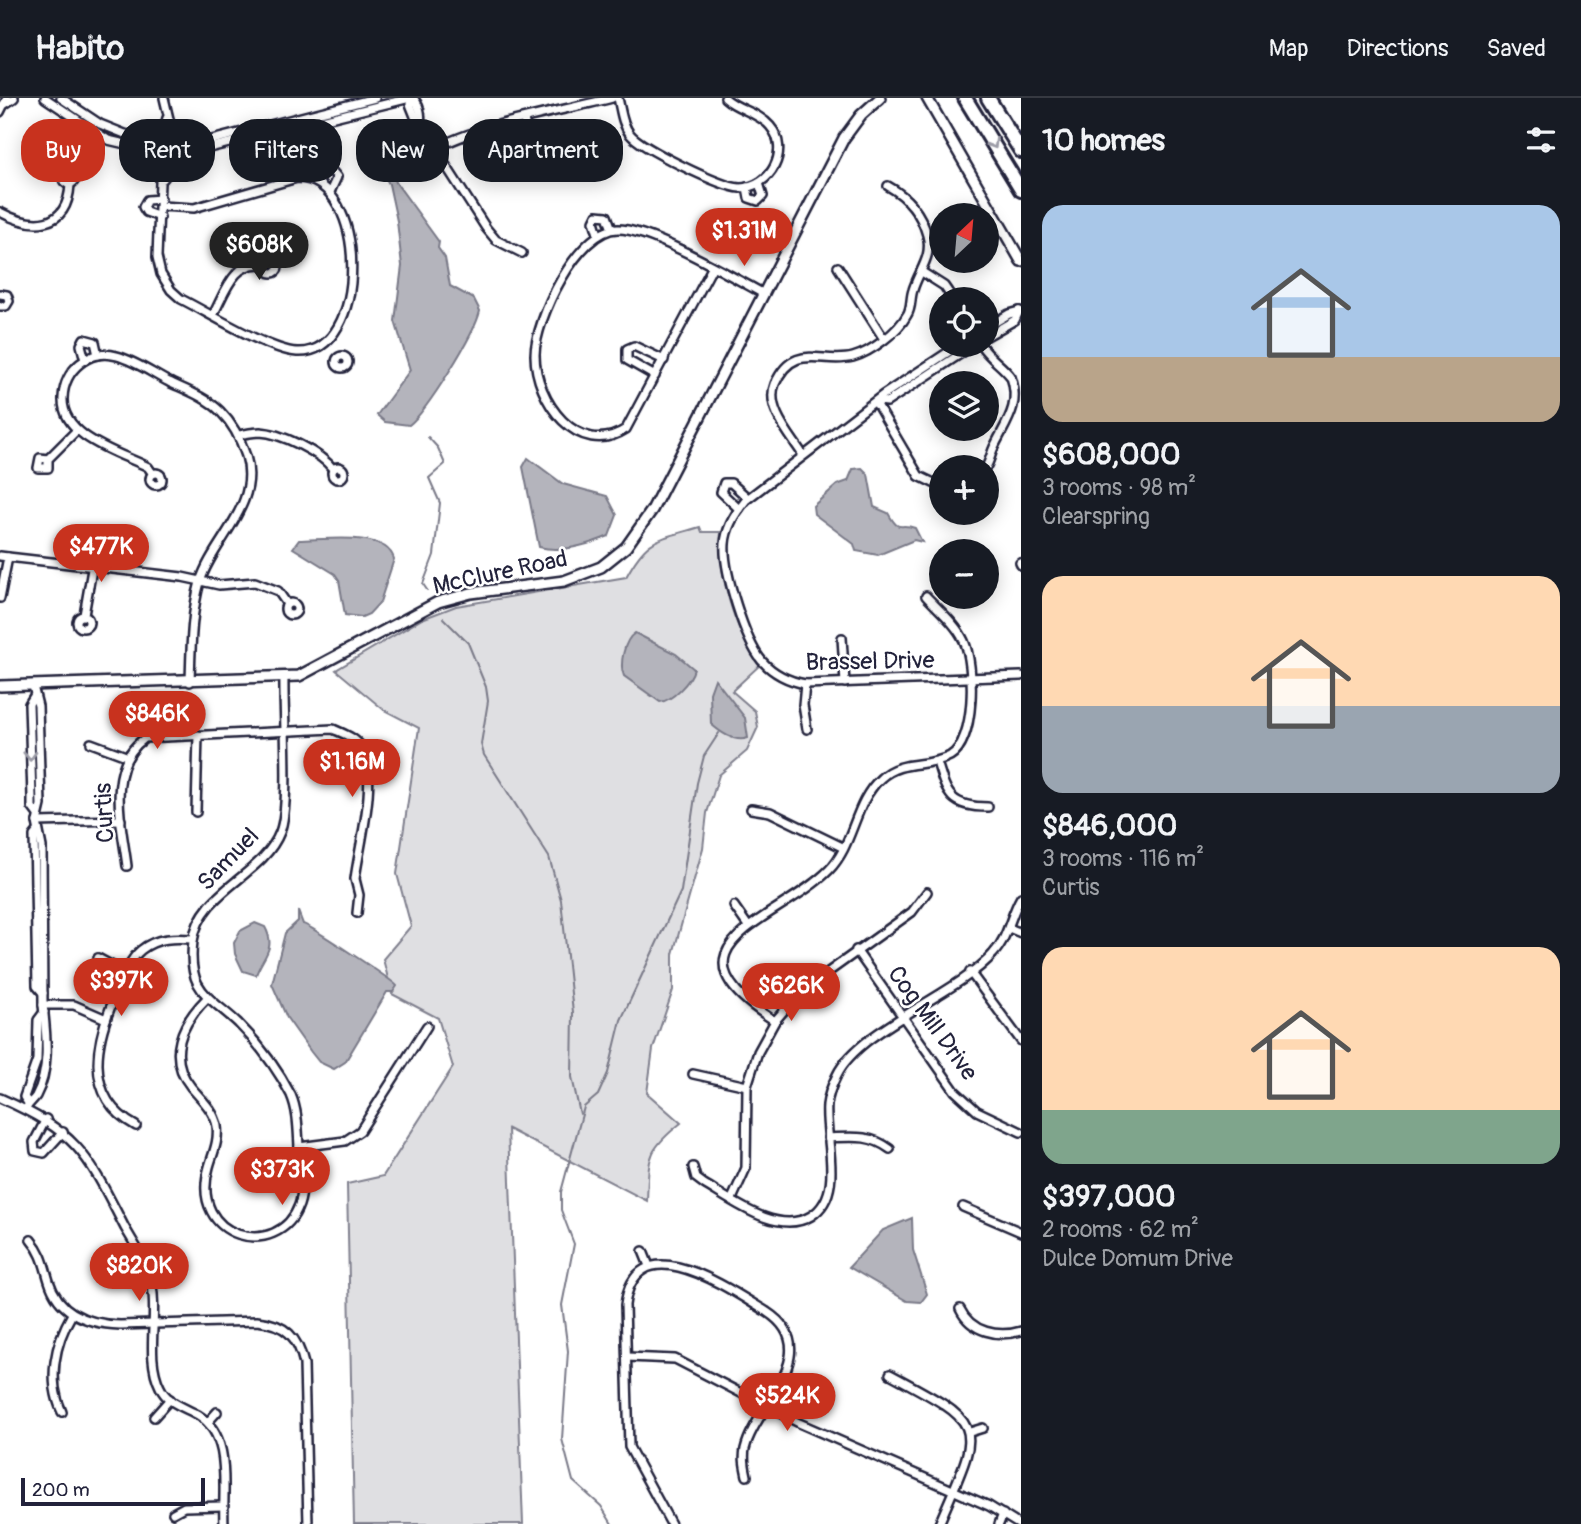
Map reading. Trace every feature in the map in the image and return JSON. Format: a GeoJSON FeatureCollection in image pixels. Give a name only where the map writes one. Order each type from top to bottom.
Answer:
{"type":"FeatureCollection","features":[{"type":"Feature","properties":{"kind":"highway"},"geometry":{"type":"LineString","coordinates":[[965,98],[1021,190]]}},
{"type":"Feature","properties":{"kind":"highway"},"geometry":{"type":"LineString","coordinates":[[988,98],[1021,151]]}},
{"type":"Feature","properties":{"kind":"street"},"geometry":{"type":"LineString","coordinates":[[0,112],[6,101],[14,98]]}},
{"type":"Feature","properties":{"kind":"street"},"geometry":{"type":"LineString","coordinates":[[45,98],[108,140],[119,143]]}},
{"type":"Feature","properties":{"kind":"street"},"geometry":{"type":"LineString","coordinates":[[61,98],[100,124],[119,132]]}},
{"type":"Feature","properties":{"kind":"street"},"geometry":{"type":"LineString","coordinates":[[164,98],[168,119]]}},
{"type":"Feature","properties":{"kind":"street"},"geometry":{"type":"LineString","coordinates":[[215,139],[375,98]]}},
{"type":"Feature","properties":{"kind":"street"},"geometry":{"type":"LineString","coordinates":[[528,119],[612,98]]}},
{"type":"Feature","properties":{"kind":"street"},"geometry":{"type":"LineString","coordinates":[[618,98],[626,127],[634,139],[723,184],[747,187],[759,183],[772,172],[777,161],[779,144],[773,130],[762,118],[725,98]]}},
{"type":"Feature","properties":{"kind":"street","name":"McClure Road"},"geometry":{"type":"LineString","coordinates":[[0,687],[284,679],[319,668],[438,602],[471,593],[564,581],[601,567],[626,547],[652,510],[844,138],[861,115],[880,98]]}},
{"type":"Feature","properties":{"kind":"street"},"geometry":{"type":"LineString","coordinates":[[927,98],[1021,261]]}},
{"type":"Feature","properties":{"kind":"street"},"geometry":{"type":"LineString","coordinates":[[215,147],[412,99],[419,109],[419,119]]}},
{"type":"Feature","properties":{"kind":"street"},"geometry":{"type":"LineString","coordinates":[[318,183],[324,173],[332,171],[337,177],[330,192]]}},
{"type":"Feature","properties":{"kind":"street"},"geometry":{"type":"LineString","coordinates":[[449,172],[496,240],[522,253]]}},
{"type":"Feature","properties":{"kind":"street"},"geometry":{"type":"LineString","coordinates":[[160,217],[146,212],[144,207],[147,200],[161,202],[194,208],[297,178],[318,183],[330,192],[341,214],[353,265],[342,320],[327,343],[307,352],[284,350],[181,299],[171,290],[161,274],[157,257],[160,217],[161,202],[163,182]]}},
{"type":"Feature","properties":{"kind":"street"},"geometry":{"type":"LineString","coordinates":[[747,187],[749,198],[758,201],[763,195],[759,183]]}},
{"type":"Feature","properties":{"kind":"street"},"geometry":{"type":"LineString","coordinates":[[0,212],[23,224],[45,222],[65,206],[70,185]]}},
{"type":"Feature","properties":{"kind":"street"},"geometry":{"type":"LineString","coordinates":[[803,455],[772,401],[774,386],[782,372],[794,361],[808,356],[855,357],[884,340],[909,313],[913,289],[928,252],[923,223],[903,194],[888,187]]}},
{"type":"Feature","properties":{"kind":"street"},"geometry":{"type":"LineString","coordinates":[[598,234],[594,221],[600,214],[607,216],[612,229]]}},
{"type":"Feature","properties":{"kind":"street"},"geometry":{"type":"LineString","coordinates":[[712,268],[626,429],[606,439],[574,431],[548,404],[539,386],[535,360],[538,331],[577,253],[598,234],[612,229],[648,234],[764,294]]}},
{"type":"Feature","properties":{"kind":"street"},"geometry":{"type":"LineString","coordinates":[[213,315],[238,271],[249,264],[266,265]]}},
{"type":"Feature","properties":{"kind":"street"},"geometry":{"type":"LineString","coordinates":[[838,267],[884,340]]}},
{"type":"Feature","properties":{"kind":"street"},"geometry":{"type":"LineString","coordinates":[[922,272],[945,287]]}},
{"type":"Feature","properties":{"kind":"street"},"geometry":{"type":"LineString","coordinates":[[0,294],[7,295],[9,301],[6,306],[0,306]]}},
{"type":"Feature","properties":{"kind":"street"},"geometry":{"type":"LineString","coordinates":[[999,329],[1015,320],[1021,302]]}},
{"type":"Feature","properties":{"kind":"street"},"geometry":{"type":"LineString","coordinates":[[999,319],[1009,313],[1020,311]]}},
{"type":"Feature","properties":{"kind":"street"},"geometry":{"type":"LineString","coordinates":[[85,360],[81,345],[84,339],[95,342],[98,355]]}},
{"type":"Feature","properties":{"kind":"street"},"geometry":{"type":"LineString","coordinates":[[327,343],[338,357]]}},
{"type":"Feature","properties":{"kind":"street"},"geometry":{"type":"LineString","coordinates":[[655,376],[627,360],[627,349],[634,346],[664,360]]}},
{"type":"Feature","properties":{"kind":"street"},"geometry":{"type":"LineString","coordinates":[[152,474],[148,467],[77,430],[66,416],[62,401],[70,372],[85,360],[98,355],[116,355],[204,400],[219,410],[238,436],[247,458],[246,492],[241,509],[216,548],[200,583],[191,635],[190,682]]}},
{"type":"Feature","properties":{"kind":"street","name":"Brassel Drive"},"geometry":{"type":"LineString","coordinates":[[942,357],[803,455],[748,498],[739,509],[725,541],[725,561],[753,647],[763,662],[780,675],[804,684],[1021,676]]}},
{"type":"Feature","properties":{"kind":"street","name":"Brassel Drive"},"geometry":{"type":"LineString","coordinates":[[877,402],[887,402],[956,357]]}},
{"type":"Feature","properties":{"kind":"street"},"geometry":{"type":"LineString","coordinates":[[988,357],[1012,378],[1020,398],[1019,414],[991,455]]}},
{"type":"Feature","properties":{"kind":"street"},"geometry":{"type":"LineString","coordinates":[[877,402],[919,476],[929,481]]}},
{"type":"Feature","properties":{"kind":"street"},"geometry":{"type":"LineString","coordinates":[[48,458],[77,430]]}},
{"type":"Feature","properties":{"kind":"street"},"geometry":{"type":"LineString","coordinates":[[238,436],[261,432],[300,445],[326,459],[333,469]]}},
{"type":"Feature","properties":{"kind":"street"},"geometry":{"type":"LineString","coordinates":[[739,509],[721,492],[724,483],[731,483],[748,498]]}},
{"type":"Feature","properties":{"kind":"street"},"geometry":{"type":"LineString","coordinates":[[0,598],[4,557],[182,577],[200,583],[264,583],[278,591],[287,604]]}},
{"type":"Feature","properties":{"kind":"street"},"geometry":{"type":"LineString","coordinates":[[84,615],[92,569]]}},
{"type":"Feature","properties":{"kind":"street"},"geometry":{"type":"LineString","coordinates":[[775,1021],[747,1002],[728,982],[726,961],[729,947],[748,926],[826,873],[842,847],[868,791],[880,778],[897,767],[937,762],[953,754],[963,744],[969,732],[966,644],[960,633],[926,596]]}},
{"type":"Feature","properties":{"kind":"street"},"geometry":{"type":"LineString","coordinates":[[842,638],[845,683]]}},
{"type":"Feature","properties":{"kind":"street","name":"Samuel"},"geometry":{"type":"LineString","coordinates":[[193,939],[207,909],[265,853],[280,832],[285,798],[284,679]]}},
{"type":"Feature","properties":{"kind":"street"},"geometry":{"type":"LineString","coordinates":[[804,684],[803,705],[807,729]]}},
{"type":"Feature","properties":{"kind":"street"},"geometry":{"type":"LineString","coordinates":[[27,1106],[35,1098],[45,1062],[47,1023],[43,993],[45,985],[41,847],[38,823],[32,807],[29,704],[34,696],[33,685]]}},
{"type":"Feature","properties":{"kind":"street","name":"Curtis"},"geometry":{"type":"LineString","coordinates":[[127,866],[120,786],[126,756],[145,738],[332,729],[350,737],[363,749],[368,785],[355,879],[359,895],[357,913]]}},
{"type":"Feature","properties":{"kind":"street"},"geometry":{"type":"LineString","coordinates":[[197,812],[198,735]]}},
{"type":"Feature","properties":{"kind":"street"},"geometry":{"type":"LineString","coordinates":[[91,743],[126,756]]}},
{"type":"Feature","properties":{"kind":"street"},"geometry":{"type":"LineString","coordinates":[[937,762],[950,796],[967,807],[988,807]]}},
{"type":"Feature","properties":{"kind":"street"},"geometry":{"type":"LineString","coordinates":[[751,809],[770,812],[842,847]]}},
{"type":"Feature","properties":{"kind":"street"},"geometry":{"type":"LineString","coordinates":[[38,823],[121,820]]}},
{"type":"Feature","properties":{"kind":"street"},"geometry":{"type":"LineString","coordinates":[[732,1199],[746,1168],[747,1086],[758,1052],[775,1021],[799,993],[912,912],[927,892]]}},
{"type":"Feature","properties":{"kind":"street"},"geometry":{"type":"LineString","coordinates":[[693,1167],[696,1178],[704,1184],[775,1221],[801,1222],[823,1205],[830,1187],[827,1103],[837,1074],[863,1045],[993,955],[1009,928],[1021,897]]}},
{"type":"Feature","properties":{"kind":"street"},"geometry":{"type":"LineString","coordinates":[[734,906],[748,926]]}},
{"type":"Feature","properties":{"kind":"street"},"geometry":{"type":"LineString","coordinates":[[1009,928],[1021,933]]}},
{"type":"Feature","properties":{"kind":"street"},"geometry":{"type":"LineString","coordinates":[[136,1126],[124,1119],[113,1105],[99,1077],[99,1037],[134,957],[154,942],[170,938],[193,939],[193,972],[206,999],[238,1024],[274,1067],[294,1104],[299,1147],[300,1201],[286,1224],[275,1232],[258,1237],[233,1233],[215,1221],[208,1208],[204,1187],[217,1144],[217,1125],[207,1104],[184,1076],[178,1056],[183,1026],[206,999]]}},
{"type":"Feature","properties":{"kind":"street","name":"Cog Mill Drive"},"geometry":{"type":"LineString","coordinates":[[856,950],[955,1091],[977,1111],[1021,1132]]}},
{"type":"Feature","properties":{"kind":"street"},"geometry":{"type":"LineString","coordinates":[[98,958],[126,973]]}},
{"type":"Feature","properties":{"kind":"street"},"geometry":{"type":"LineString","coordinates":[[971,972],[1021,1041]]}},
{"type":"Feature","properties":{"kind":"street"},"geometry":{"type":"LineString","coordinates":[[44,1008],[74,1005],[106,1019]]}},
{"type":"Feature","properties":{"kind":"street"},"geometry":{"type":"LineString","coordinates":[[299,1147],[345,1141],[360,1131],[427,1026]]}},
{"type":"Feature","properties":{"kind":"street"},"geometry":{"type":"LineString","coordinates":[[693,1074],[747,1086]]}},
{"type":"Feature","properties":{"kind":"street"},"geometry":{"type":"LineString","coordinates":[[0,1098],[27,1106],[46,1119],[75,1142],[97,1172],[152,1284],[154,1371],[160,1387],[170,1399],[208,1422],[219,1441],[224,1524]]}},
{"type":"Feature","properties":{"kind":"street"},"geometry":{"type":"LineString","coordinates":[[46,1119],[34,1142],[34,1151],[44,1153],[63,1132]]}},
{"type":"Feature","properties":{"kind":"street"},"geometry":{"type":"LineString","coordinates":[[828,1138],[867,1137],[878,1140],[890,1149]]}},
{"type":"Feature","properties":{"kind":"street"},"geometry":{"type":"LineString","coordinates":[[963,1206],[1021,1232]]}},
{"type":"Feature","properties":{"kind":"street"},"geometry":{"type":"LineString","coordinates":[[801,1222],[802,1232]]}},
{"type":"Feature","properties":{"kind":"street"},"geometry":{"type":"LineString","coordinates":[[286,1224],[294,1231]]}},
{"type":"Feature","properties":{"kind":"street"},"geometry":{"type":"LineString","coordinates":[[32,1240],[44,1259],[53,1291],[72,1314],[97,1324],[257,1321],[272,1322],[290,1333],[300,1347],[304,1364],[308,1524]]}},
{"type":"Feature","properties":{"kind":"street"},"geometry":{"type":"LineString","coordinates":[[642,1251],[649,1266]]}},
{"type":"Feature","properties":{"kind":"street"},"geometry":{"type":"LineString","coordinates":[[671,1524],[629,1447],[626,1292],[638,1274],[649,1266],[664,1264],[690,1271],[777,1318],[788,1336],[790,1356],[787,1369],[744,1452],[747,1476]]}},
{"type":"Feature","properties":{"kind":"street"},"geometry":{"type":"LineString","coordinates":[[960,1309],[965,1319],[989,1332],[1005,1336],[1021,1331]]}},
{"type":"Feature","properties":{"kind":"street"},"geometry":{"type":"LineString","coordinates":[[62,1412],[56,1396],[55,1358],[62,1333],[72,1314]]}},
{"type":"Feature","properties":{"kind":"street"},"geometry":{"type":"LineString","coordinates":[[290,1333],[298,1325]]}},
{"type":"Feature","properties":{"kind":"street"},"geometry":{"type":"LineString","coordinates":[[627,1357],[675,1359],[766,1407],[953,1490],[1018,1524]]}},
{"type":"Feature","properties":{"kind":"street"},"geometry":{"type":"LineString","coordinates":[[890,1374],[949,1406],[961,1415],[970,1432],[970,1450],[939,1524]]}},
{"type":"Feature","properties":{"kind":"street"},"geometry":{"type":"LineString","coordinates":[[154,1417],[170,1399]]}},
{"type":"Feature","properties":{"kind":"street"},"geometry":{"type":"LineString","coordinates":[[208,1422],[217,1412]]}},
{"type":"Feature","properties":{"kind":"street"},"geometry":{"type":"LineString","coordinates":[[970,1432],[983,1428]]}},
{"type":"Feature","properties":{"kind":"street"},"geometry":{"type":"LineString","coordinates":[[173,1513],[184,1507],[223,1506]]}},
{"type":"Feature","properties":{"kind":"street"},"geometry":{"type":"LineString","coordinates":[[999,1524],[1003,1514]]}},
{"type":"Feature","properties":{"kind":"shaded area"},"geometry":{"type":"Polygon","coordinates":[[[388,182],[396,182],[439,242],[438,248],[445,258],[450,286],[474,299],[480,311],[449,372],[427,405],[409,425],[385,422],[377,415],[410,370],[395,321],[402,266],[397,221],[388,182]]]}},
{"type":"Feature","properties":{"kind":"shaded area"},"geometry":{"type":"Polygon","coordinates":[[[528,458],[563,484],[607,496],[617,515],[609,536],[575,547],[539,547],[523,467],[528,458]]]}},
{"type":"Feature","properties":{"kind":"shaded area"},"geometry":{"type":"Polygon","coordinates":[[[862,468],[868,474],[874,507],[888,513],[897,525],[915,528],[922,542],[914,540],[878,555],[856,551],[854,544],[814,514],[813,506],[837,485],[848,481],[853,469],[862,468]]]}},
{"type":"Feature","properties":{"kind":"shaded area"},"geometry":{"type":"Polygon","coordinates":[[[700,527],[702,532],[721,532],[722,565],[730,602],[743,636],[760,665],[732,691],[755,711],[758,727],[747,751],[719,775],[707,813],[703,848],[673,954],[673,990],[653,1049],[647,1093],[681,1123],[655,1148],[649,1164],[647,1201],[508,1129],[523,1524],[354,1524],[347,1184],[383,1176],[453,1067],[438,1018],[392,994],[383,959],[411,926],[397,874],[419,728],[384,710],[336,670],[422,619],[456,606],[626,577],[648,547],[664,538],[700,527]]]}},
{"type":"Feature","properties":{"kind":"shaded area"},"geometry":{"type":"Polygon","coordinates":[[[299,540],[367,540],[389,550],[394,559],[380,602],[369,614],[362,617],[345,615],[339,580],[335,574],[293,548],[299,540]]]}},
{"type":"Feature","properties":{"kind":"shaded area"},"geometry":{"type":"Polygon","coordinates":[[[635,633],[676,654],[694,669],[680,690],[665,701],[660,702],[624,676],[624,653],[628,641],[635,633]]]}},
{"type":"Feature","properties":{"kind":"shaded area"},"geometry":{"type":"Polygon","coordinates":[[[715,679],[745,718],[748,738],[733,738],[711,724],[710,693],[715,679]]]}},
{"type":"Feature","properties":{"kind":"shaded area"},"geometry":{"type":"Polygon","coordinates":[[[298,911],[303,924],[397,986],[393,992],[387,992],[345,1062],[334,1069],[319,1062],[311,1052],[287,1018],[272,984],[285,933],[298,921],[298,911]]]}},
{"type":"Feature","properties":{"kind":"shaded area"},"geometry":{"type":"Polygon","coordinates":[[[255,923],[265,927],[270,941],[256,975],[243,971],[235,954],[234,943],[240,931],[255,923]]]}},
{"type":"Feature","properties":{"kind":"shaded area"},"geometry":{"type":"Polygon","coordinates":[[[912,1218],[913,1250],[927,1294],[921,1302],[907,1301],[849,1267],[883,1230],[912,1218]]]}},
{"type":"Feature","properties":{"kind":"waterway"},"geometry":{"type":"LineString","coordinates":[[427,590],[423,584],[434,555],[440,503],[429,478],[445,464],[438,448],[428,437]]}},
{"type":"Feature","properties":{"kind":"waterway"},"geometry":{"type":"LineString","coordinates":[[443,618],[468,643],[486,687],[488,701],[481,744],[484,755],[549,857],[561,900],[573,1012],[572,1077],[580,1114]]}},
{"type":"Feature","properties":{"kind":"waterway"},"geometry":{"type":"LineString","coordinates":[[612,1524],[601,1506],[573,1481],[562,1439],[568,1351],[562,1305],[574,1244],[561,1210],[561,1192],[584,1107],[598,1095],[608,1073],[621,1020],[681,891],[697,783],[704,756],[719,733]]}}]}
